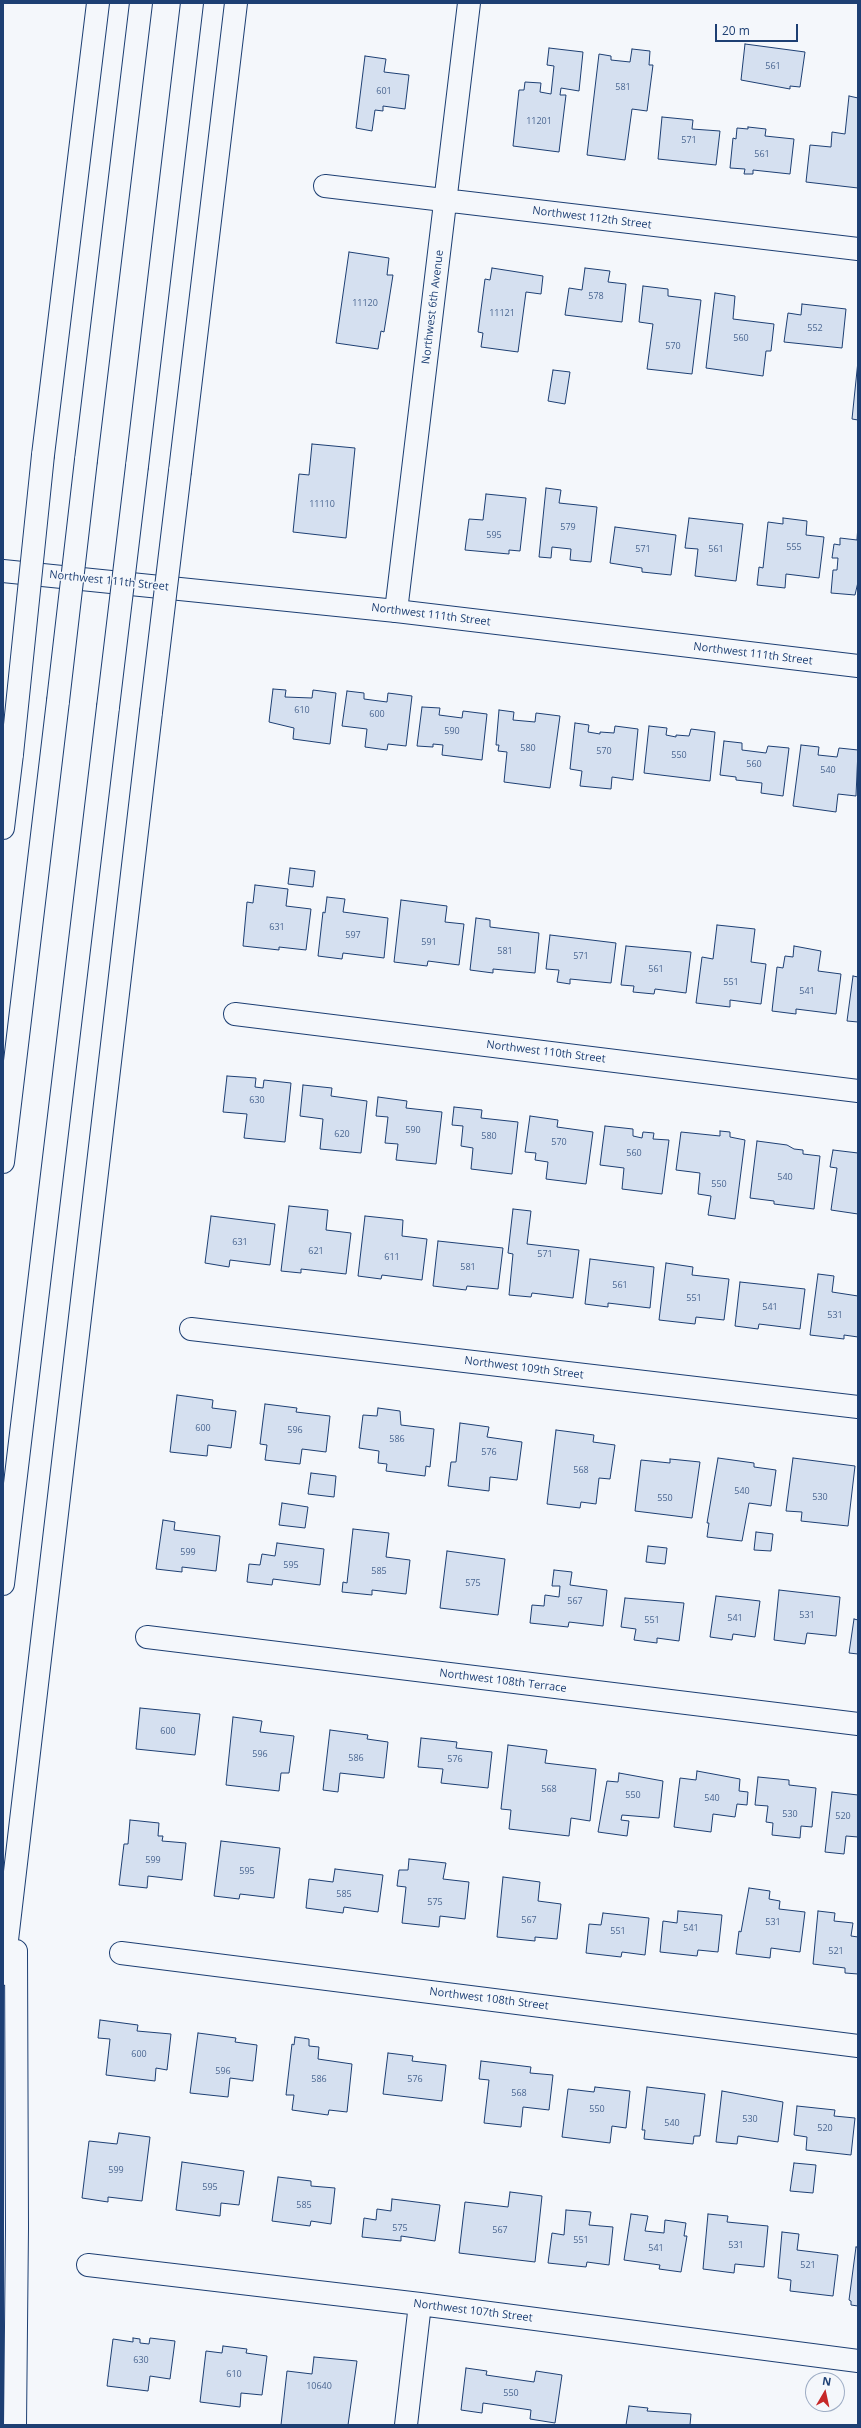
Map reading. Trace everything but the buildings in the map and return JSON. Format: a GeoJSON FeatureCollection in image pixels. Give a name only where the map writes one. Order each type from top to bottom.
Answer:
{"type":"FeatureCollection","features":[{"type":"Feature","properties":{"kind":"main road"},"geometry":{"type":"LineString","coordinates":[[3,828],[43,455],[98,3]]}},
{"type":"Feature","properties":{"kind":"main road"},"geometry":{"type":"LineString","coordinates":[[3,1162],[141,3]]}},
{"type":"Feature","properties":{"kind":"main road"},"geometry":{"type":"LineString","coordinates":[[3,1584],[192,3]]}},
{"type":"Feature","properties":{"kind":"main road"},"geometry":{"type":"LineString","coordinates":[[3,1974],[236,3]]}},
{"type":"Feature","properties":{"kind":"main road","name":"Northwest 6th Avenue"},"geometry":{"type":"LineString","coordinates":[[396,611],[469,3]]}},
{"type":"Feature","properties":{"kind":"main road","name":"Northwest 112th Street"},"geometry":{"type":"LineString","coordinates":[[325,186],[858,249]]}},
{"type":"Feature","properties":{"kind":"main road","name":"Northwest 111th Street"},"geometry":{"type":"LineString","coordinates":[[3,571],[396,611],[858,666]]}},
{"type":"Feature","properties":{"kind":"main road","name":"Northwest 110th Street"},"geometry":{"type":"LineString","coordinates":[[235,1014],[858,1091]]}},
{"type":"Feature","properties":{"kind":"main road","name":"Northwest 109th Street"},"geometry":{"type":"LineString","coordinates":[[191,1329],[858,1407]]}},
{"type":"Feature","properties":{"kind":"main road","name":"Northwest 108th Terrace"},"geometry":{"type":"LineString","coordinates":[[147,1637],[858,1724]]}},
{"type":"Feature","properties":{"kind":"main road"},"geometry":{"type":"LineString","coordinates":[[15,2425],[17,2228],[16,1858]]}},
{"type":"Feature","properties":{"kind":"main road","name":"Northwest 108th Street"},"geometry":{"type":"LineString","coordinates":[[120,1953],[858,2046]]}},
{"type":"Feature","properties":{"kind":"main road","name":"Northwest 107th Street"},"geometry":{"type":"LineString","coordinates":[[88,2265],[420,2304],[858,2361]]}},
{"type":"Feature","properties":{"kind":"main road"},"geometry":{"type":"LineString","coordinates":[[406,2425],[420,2304]]}}]}
